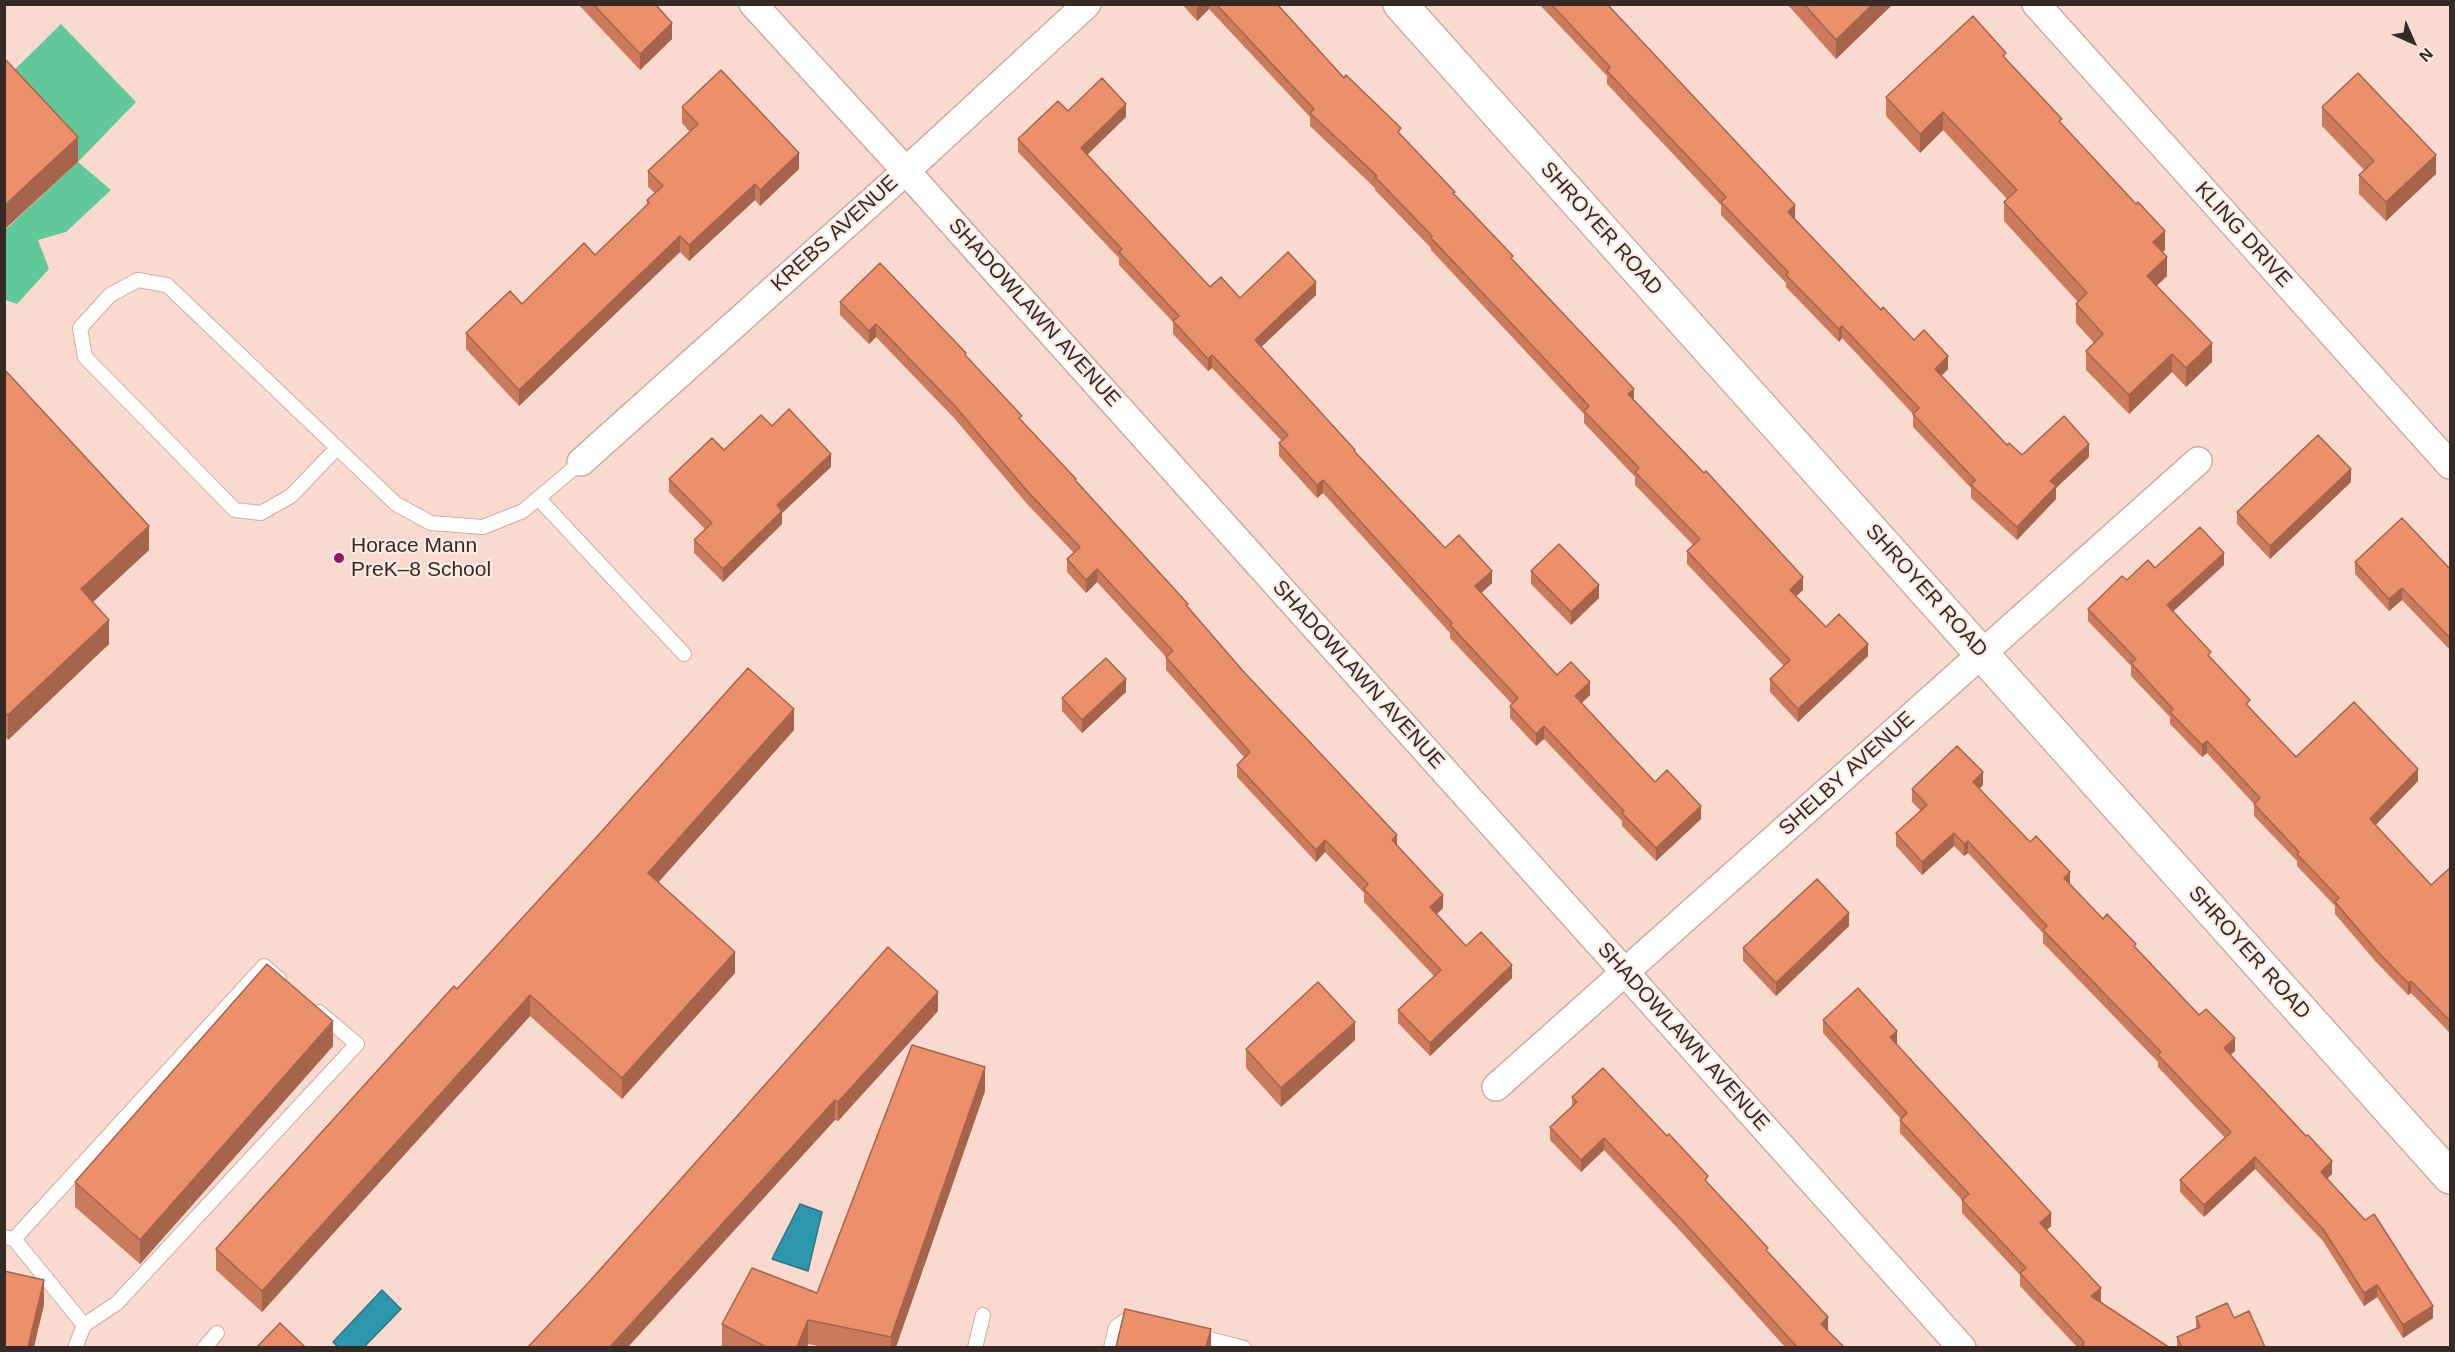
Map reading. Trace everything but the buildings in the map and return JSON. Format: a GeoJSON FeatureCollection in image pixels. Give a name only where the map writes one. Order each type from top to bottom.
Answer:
{"type":"FeatureCollection","features":[{"type":"Feature","properties":{"kind":"main road","name":"SHROYER ROAD"},"geometry":{"type":"LineString","coordinates":[[1400,4],[2451,1177]]}},
{"type":"Feature","properties":{"kind":"street","name":"SHADOWLAWN AVENUE"},"geometry":{"type":"LineString","coordinates":[[753,4],[906,171],[1962,1347]]}},
{"type":"Feature","properties":{"kind":"street","name":"KREBS AVENUE"},"geometry":{"type":"LineString","coordinates":[[581,462],[906,171],[1087,4]]}},
{"type":"Feature","properties":{"kind":"street","name":"KLING DRIVE"},"geometry":{"type":"LineString","coordinates":[[2036,4],[2451,465]]}},
{"type":"Feature","properties":{"kind":"street","name":"SHELBY AVENUE"},"geometry":{"type":"LineString","coordinates":[[1496,1087],[2198,462]]}},
{"type":"Feature","properties":{"kind":"lane"},"geometry":{"type":"LineString","coordinates":[[337,448],[291,496],[261,513],[235,510],[85,357],[80,328],[110,295],[138,280],[167,285],[396,504],[431,523],[483,527],[523,511],[581,462]]}},
{"type":"Feature","properties":{"kind":"lane"},"geometry":{"type":"LineString","coordinates":[[538,498],[684,654]]}},
{"type":"Feature","properties":{"kind":"lane"},"geometry":{"type":"LineString","coordinates":[[84,1325],[9,1238],[264,966],[289,987]]}},
{"type":"Feature","properties":{"kind":"lane"},"geometry":{"type":"LineString","coordinates":[[75,1347],[84,1325],[117,1303],[357,1044],[306,1002]]}},
{"type":"Feature","properties":{"kind":"lane"},"geometry":{"type":"LineString","coordinates":[[975,1347],[983,1315]]}},
{"type":"Feature","properties":{"kind":"lane"},"geometry":{"type":"LineString","coordinates":[[1111,1347],[1116,1327],[1129,1318],[1152,1324]]}},
{"type":"Feature","properties":{"kind":"lane"},"geometry":{"type":"LineString","coordinates":[[1175,1330],[1244,1347]]}},
{"type":"Feature","properties":{"kind":"lane"},"geometry":{"type":"LineString","coordinates":[[204,1347],[217,1333]]}},
{"type":"Feature","properties":{"kind":"green space"},"geometry":{"type":"Polygon","coordinates":[[[61,24],[136,102],[78,162],[5,79],[61,24]]]}},
{"type":"Feature","properties":{"kind":"green space"},"geometry":{"type":"Polygon","coordinates":[[[78,162],[111,190],[66,232],[38,240],[49,269],[17,304],[5,300],[5,230],[78,162]]]}},
{"type":"Feature","properties":{"kind":"water"},"geometry":{"type":"Polygon","coordinates":[[[800,1204],[822,1212],[808,1271],[772,1259],[800,1204]]]}},
{"type":"Feature","properties":{"kind":"water"},"geometry":{"type":"Polygon","coordinates":[[[382,1290],[401,1309],[364,1347],[338,1347],[333,1342],[382,1290]]]}},
{"type":"Feature","properties":{"kind":"place","name":"Horace Mann PreK–8 School"},"geometry":{"type":"Point","coordinates":[339,558]}}]}
